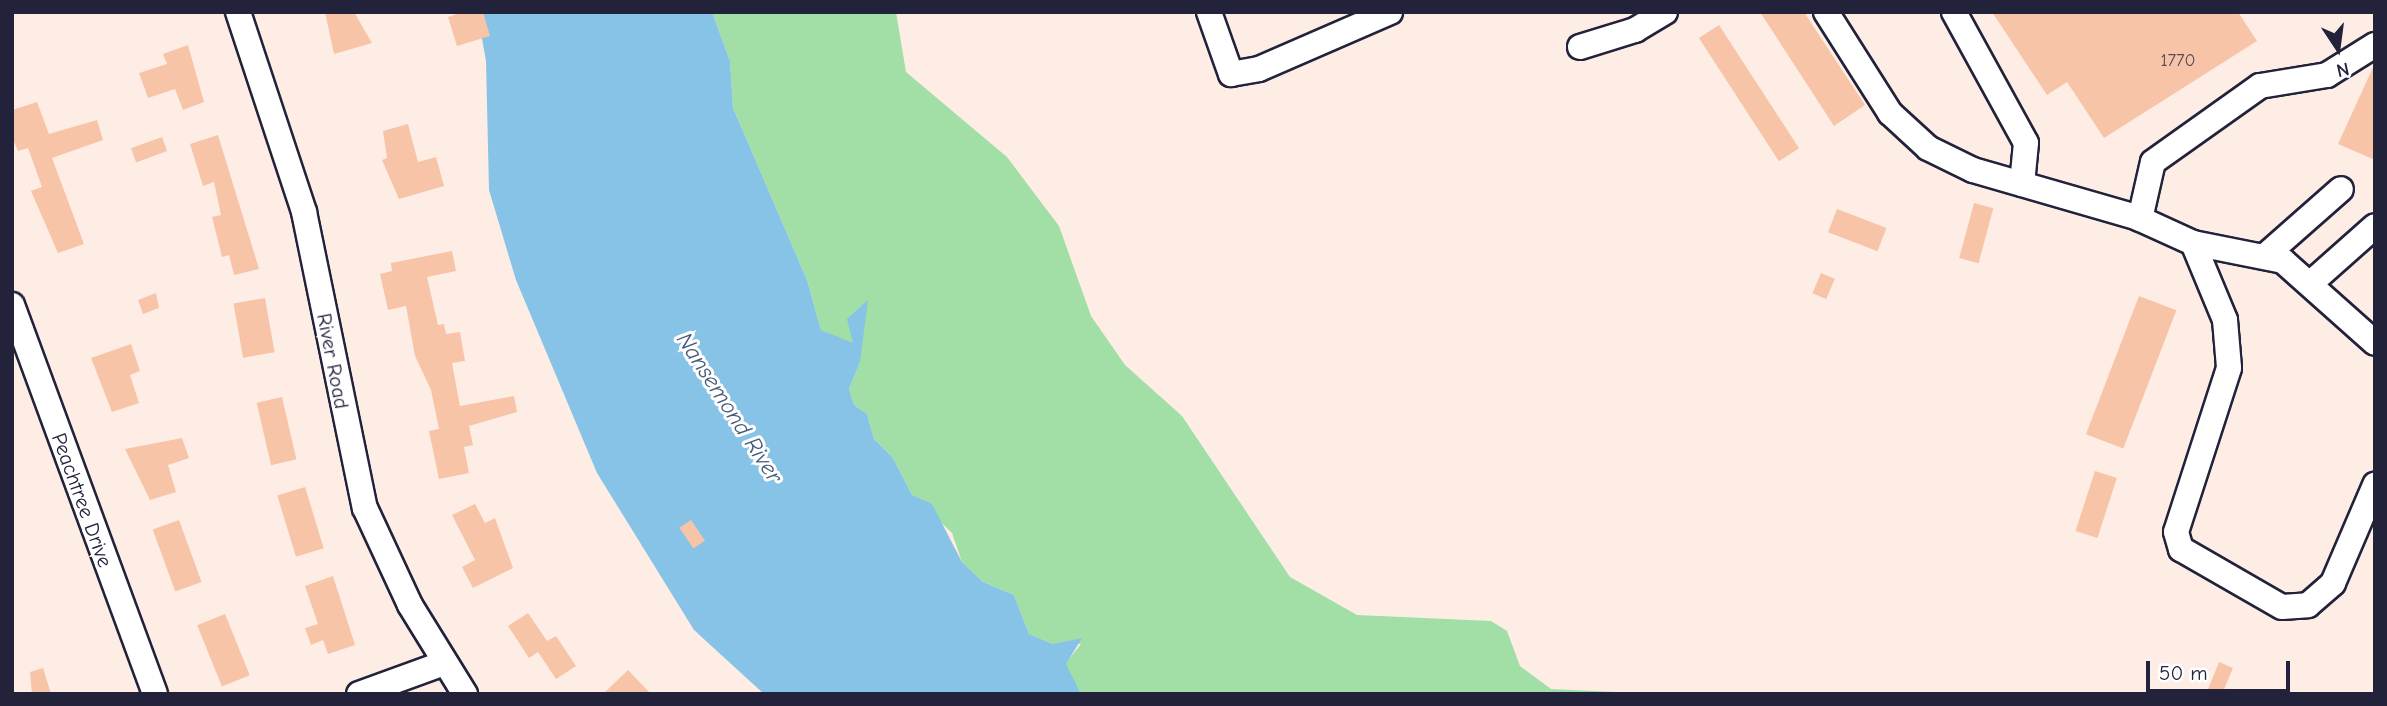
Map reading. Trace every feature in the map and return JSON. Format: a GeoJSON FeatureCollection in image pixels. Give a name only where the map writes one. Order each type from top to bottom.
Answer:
{"type":"FeatureCollection","features":[{"type":"Feature","properties":{"kind":"street","name":"River Road"},"geometry":{"type":"LineString","coordinates":[[238,12],[304,212],[365,508],[444,663],[466,694]]}},
{"type":"Feature","properties":{"kind":"street"},"geometry":{"type":"LineString","coordinates":[[1209,12],[1231,74],[1259,69],[1390,12]]}},
{"type":"Feature","properties":{"kind":"street"},"geometry":{"type":"LineString","coordinates":[[1580,47],[1635,30],[1665,12]]}},
{"type":"Feature","properties":{"kind":"street"},"geometry":{"type":"LineString","coordinates":[[1826,12],[1906,130],[1952,162],[2140,219],[2193,243],[2265,256],[2312,282],[2375,343]]}},
{"type":"Feature","properties":{"kind":"street"},"geometry":{"type":"LineString","coordinates":[[1954,12],[2026,142],[2022,184]]}},
{"type":"Feature","properties":{"kind":"street"},"geometry":{"type":"LineString","coordinates":[[2140,219],[2153,162],[2260,86],[2327,75],[2375,45]]}},
{"type":"Feature","properties":{"kind":"street"},"geometry":{"type":"LineString","coordinates":[[2265,256],[2341,189]]}},
{"type":"Feature","properties":{"kind":"street"},"geometry":{"type":"LineString","coordinates":[[2312,282],[2375,226]]}},
{"type":"Feature","properties":{"kind":"street"},"geometry":{"type":"LineString","coordinates":[[2193,243],[2225,320],[2230,368],[2176,532],[2181,549],[2282,607],[2308,605],[2333,583],[2375,485]]}},
{"type":"Feature","properties":{"kind":"street","name":"Peachtree Drive"},"geometry":{"type":"LineString","coordinates":[[12,305],[155,694]]}},
{"type":"Feature","properties":{"kind":"street"},"geometry":{"type":"LineString","coordinates":[[359,694],[444,663]]}},
{"type":"Feature","properties":{"kind":"green space"},"geometry":{"type":"Polygon","coordinates":[[[712,12],[896,12],[906,72],[1007,157],[1059,226],[1091,316],[1125,365],[1182,416],[1290,577],[1357,615],[1491,621],[1507,631],[1520,666],[1551,689],[1659,694],[1081,694],[1065,664],[1081,644],[1053,644],[1029,634],[1014,595],[983,582],[962,562],[952,533],[912,495],[893,458],[874,439],[867,414],[854,405],[849,389],[860,362],[855,335],[853,344],[821,330],[807,280],[733,108],[730,61],[712,12]]]}},
{"type":"Feature","properties":{"kind":"water","name":"Nansemond River"},"geometry":{"type":"Polygon","coordinates":[[[470,12],[712,12],[730,61],[733,108],[807,280],[821,330],[853,343],[847,319],[868,300],[860,362],[849,389],[854,405],[867,414],[874,439],[893,458],[912,495],[932,504],[962,562],[983,582],[1014,595],[1029,634],[1053,644],[1082,638],[1066,664],[1081,694],[764,694],[694,630],[597,473],[516,280],[489,190],[486,61],[479,22],[470,12]]]}},
{"type":"Feature","properties":{"kind":"building"},"geometry":{"type":"Polygon","coordinates":[[[325,12],[354,12],[372,43],[334,54],[325,12]]]}},
{"type":"Feature","properties":{"kind":"building"},"geometry":{"type":"Polygon","coordinates":[[[463,12],[483,12],[490,36],[457,46],[448,17],[463,12]]]}},
{"type":"Feature","properties":{"kind":"building"},"geometry":{"type":"Polygon","coordinates":[[[1760,12],[1804,12],[1865,105],[1834,126],[1760,12]]]}},
{"type":"Feature","properties":{"kind":"building"},"geometry":{"type":"Polygon","coordinates":[[[1992,12],[2238,12],[2257,41],[2104,138],[2067,82],[2047,95],[1992,12]]]}},
{"type":"Feature","properties":{"kind":"building"},"geometry":{"type":"Polygon","coordinates":[[[1719,25],[1799,148],[1779,161],[1699,38],[1719,25]]]}},
{"type":"Feature","properties":{"kind":"building"},"geometry":{"type":"Polygon","coordinates":[[[188,45],[204,102],[183,110],[175,89],[148,98],[139,73],[167,64],[163,54],[188,45]]]}},
{"type":"Feature","properties":{"kind":"building"},"geometry":{"type":"Polygon","coordinates":[[[2375,63],[2375,160],[2338,144],[2375,63]]]}},
{"type":"Feature","properties":{"kind":"building"},"geometry":{"type":"Polygon","coordinates":[[[37,102],[49,134],[97,120],[103,140],[52,158],[84,244],[58,253],[31,191],[42,187],[28,148],[18,151],[12,137],[12,110],[37,102]]]}},
{"type":"Feature","properties":{"kind":"building"},"geometry":{"type":"Polygon","coordinates":[[[408,124],[418,162],[436,157],[444,186],[399,199],[382,160],[387,158],[383,131],[408,124]]]}},
{"type":"Feature","properties":{"kind":"building"},"geometry":{"type":"Polygon","coordinates":[[[218,135],[259,269],[234,275],[229,255],[222,257],[212,217],[221,215],[214,182],[203,186],[190,144],[218,135]]]}},
{"type":"Feature","properties":{"kind":"building"},"geometry":{"type":"Polygon","coordinates":[[[162,137],[167,151],[136,162],[131,148],[162,137]]]}},
{"type":"Feature","properties":{"kind":"building"},"geometry":{"type":"Polygon","coordinates":[[[1974,203],[1993,208],[1979,263],[1959,258],[1974,203]]]}},
{"type":"Feature","properties":{"kind":"building"},"geometry":{"type":"Polygon","coordinates":[[[1837,209],[1886,228],[1878,251],[1828,232],[1837,209]]]}},
{"type":"Feature","properties":{"kind":"building"},"geometry":{"type":"Polygon","coordinates":[[[452,251],[456,271],[427,277],[438,325],[444,324],[446,334],[460,332],[465,361],[452,363],[460,406],[514,396],[517,412],[469,426],[473,445],[464,447],[469,473],[439,479],[429,431],[439,429],[431,390],[415,356],[406,306],[388,310],[380,274],[392,271],[391,263],[452,251]]]}},
{"type":"Feature","properties":{"kind":"building"},"geometry":{"type":"Polygon","coordinates":[[[1821,273],[1835,279],[1826,299],[1812,293],[1821,273]]]}},
{"type":"Feature","properties":{"kind":"building"},"geometry":{"type":"Polygon","coordinates":[[[156,293],[159,308],[143,314],[138,300],[156,293]]]}},
{"type":"Feature","properties":{"kind":"building"},"geometry":{"type":"Polygon","coordinates":[[[2139,296],[2176,310],[2123,449],[2086,434],[2139,296]]]}},
{"type":"Feature","properties":{"kind":"building"},"geometry":{"type":"Polygon","coordinates":[[[265,298],[275,352],[243,358],[233,304],[265,298]]]}},
{"type":"Feature","properties":{"kind":"building"},"geometry":{"type":"Polygon","coordinates":[[[131,344],[140,371],[130,375],[139,403],[112,412],[91,358],[131,344]]]}},
{"type":"Feature","properties":{"kind":"building"},"geometry":{"type":"Polygon","coordinates":[[[282,397],[296,459],[271,465],[257,403],[282,397]]]}},
{"type":"Feature","properties":{"kind":"building"},"geometry":{"type":"Polygon","coordinates":[[[182,438],[189,458],[168,465],[176,492],[150,500],[125,449],[182,438]]]}},
{"type":"Feature","properties":{"kind":"building"},"geometry":{"type":"Polygon","coordinates":[[[2095,471],[2117,478],[2097,538],[2076,531],[2095,471]]]}},
{"type":"Feature","properties":{"kind":"building"},"geometry":{"type":"Polygon","coordinates":[[[305,487],[324,548],[296,557],[277,495],[305,487]]]}},
{"type":"Feature","properties":{"kind":"building"},"geometry":{"type":"Polygon","coordinates":[[[475,504],[485,523],[495,518],[513,568],[473,588],[462,567],[475,560],[452,515],[475,504]]]}},
{"type":"Feature","properties":{"kind":"building"},"geometry":{"type":"Polygon","coordinates":[[[179,520],[202,582],[175,592],[153,530],[179,520]]]}},
{"type":"Feature","properties":{"kind":"building"},"geometry":{"type":"Polygon","coordinates":[[[691,520],[705,541],[693,549],[679,528],[691,520]]]}},
{"type":"Feature","properties":{"kind":"building"},"geometry":{"type":"Polygon","coordinates":[[[333,576],[355,645],[328,654],[323,640],[311,645],[305,628],[318,624],[305,586],[333,576]]]}},
{"type":"Feature","properties":{"kind":"building"},"geometry":{"type":"Polygon","coordinates":[[[528,613],[547,641],[556,636],[576,666],[556,679],[538,652],[529,658],[508,626],[528,613]]]}},
{"type":"Feature","properties":{"kind":"building"},"geometry":{"type":"Polygon","coordinates":[[[225,614],[250,675],[222,686],[197,625],[225,614]]]}},
{"type":"Feature","properties":{"kind":"building"},"geometry":{"type":"Polygon","coordinates":[[[2219,662],[2233,668],[2222,694],[2206,694],[2219,662]]]}},
{"type":"Feature","properties":{"kind":"building"},"geometry":{"type":"Polygon","coordinates":[[[43,668],[51,694],[32,694],[30,672],[43,668]]]}},
{"type":"Feature","properties":{"kind":"building"},"geometry":{"type":"Polygon","coordinates":[[[628,670],[651,694],[603,694],[628,670]]]}}]}
